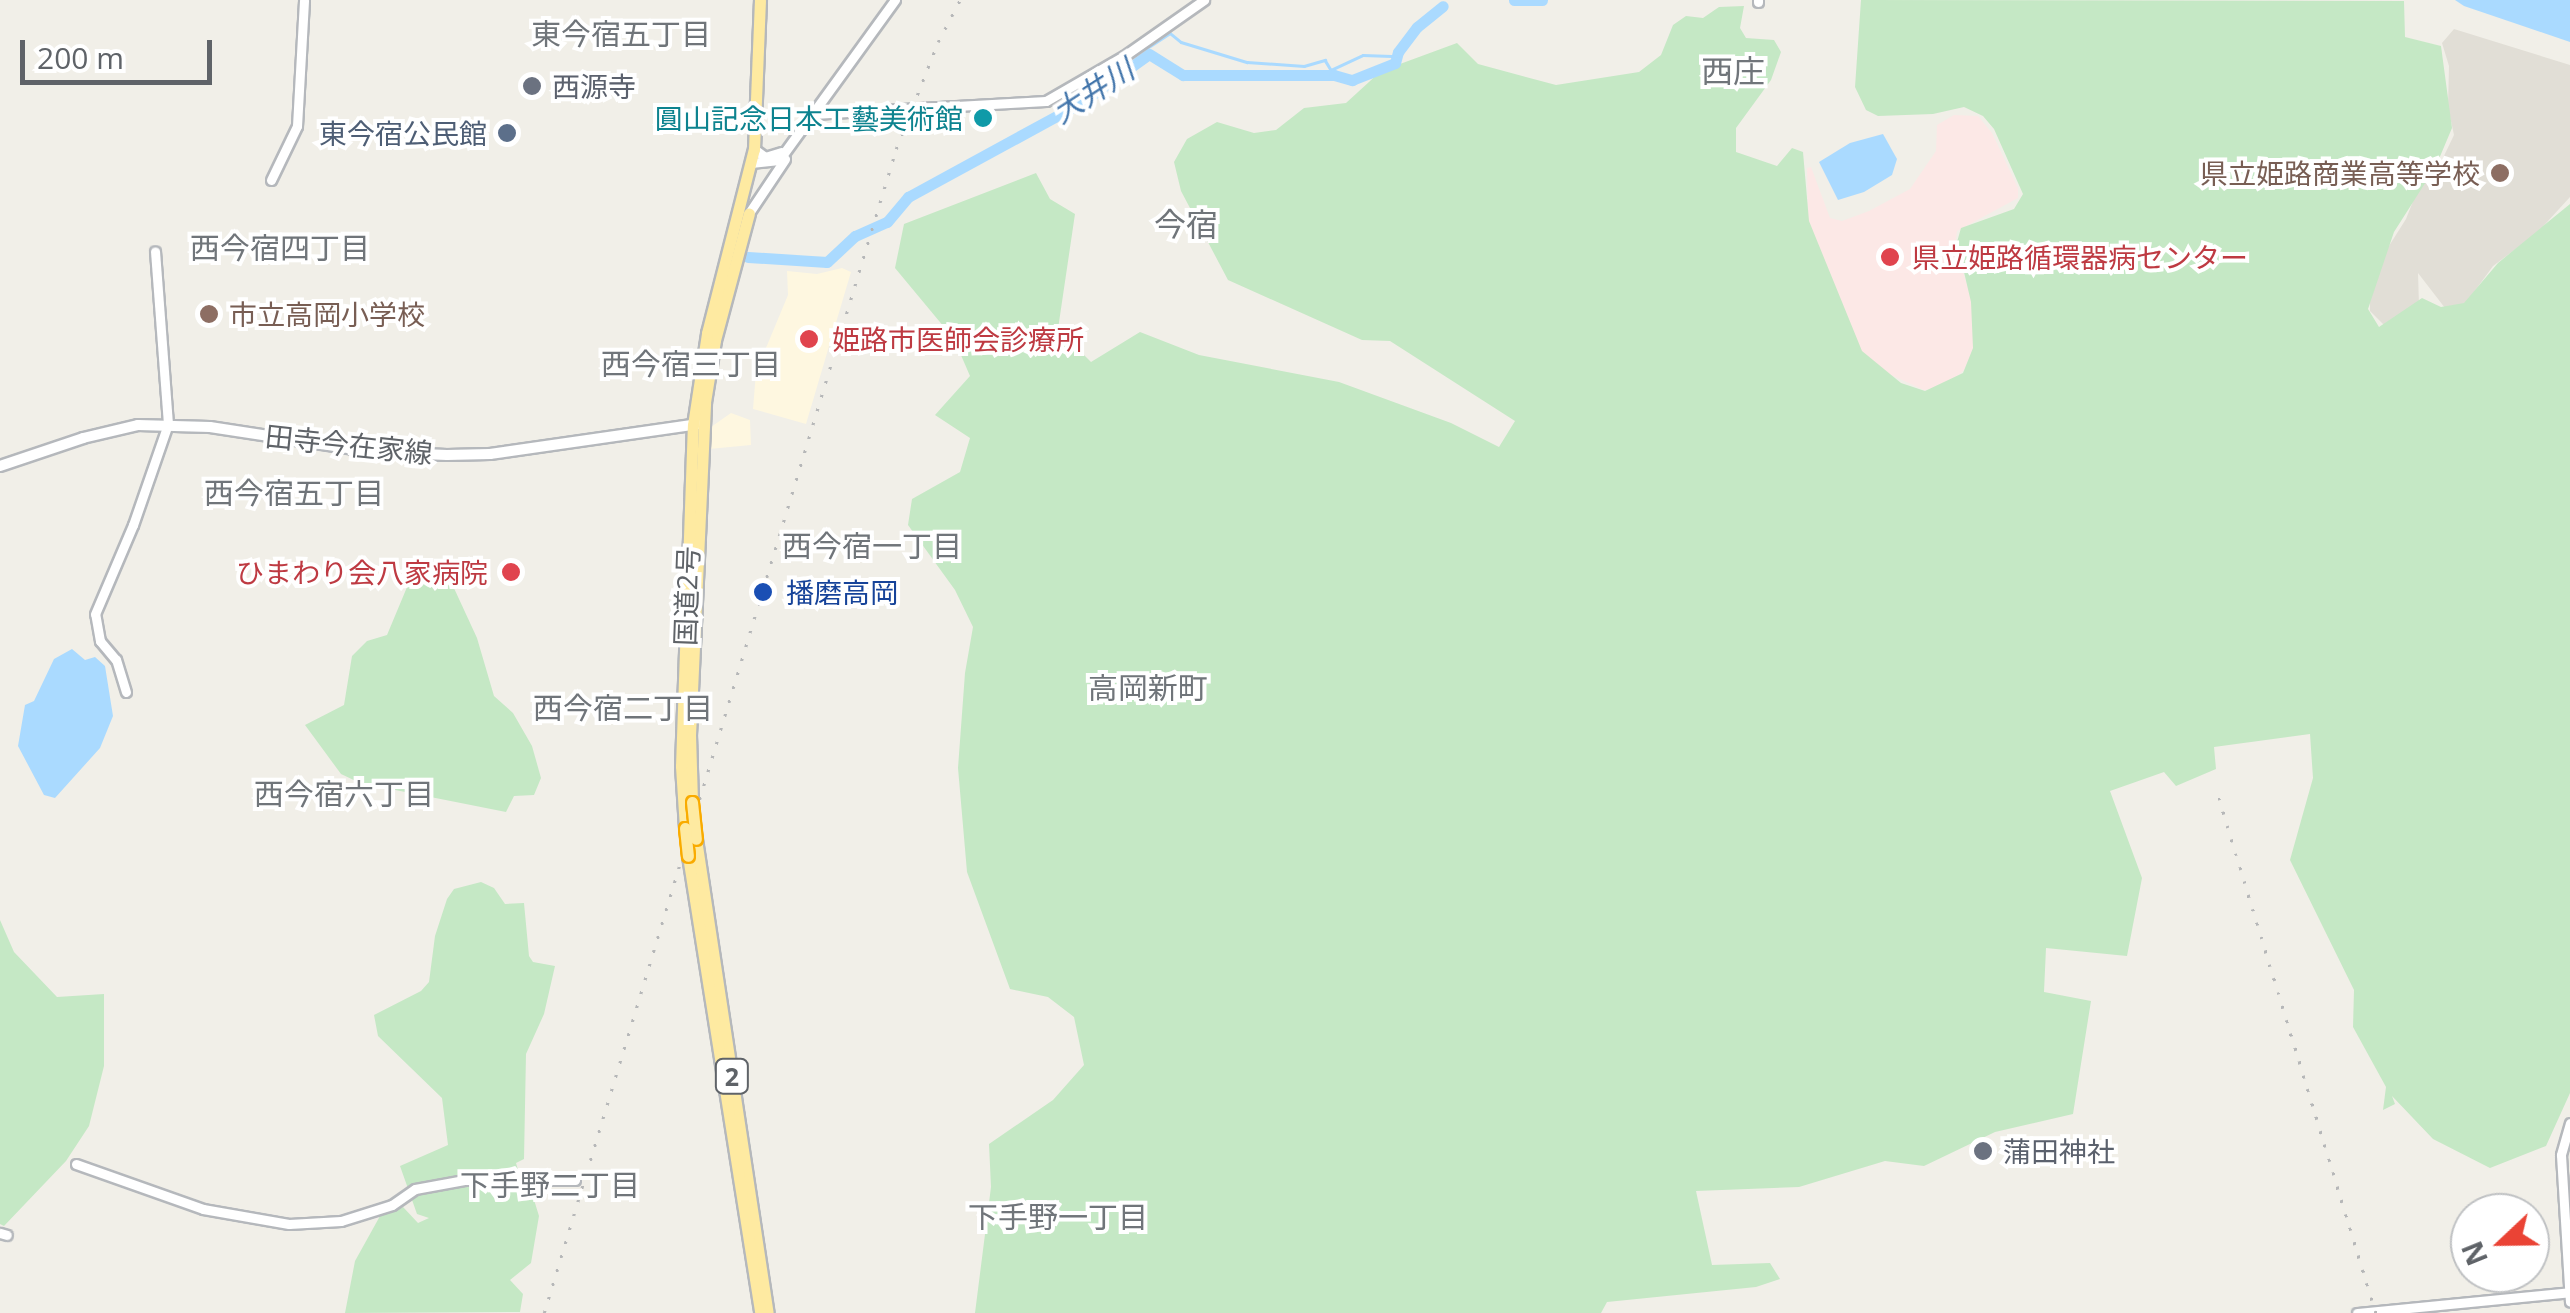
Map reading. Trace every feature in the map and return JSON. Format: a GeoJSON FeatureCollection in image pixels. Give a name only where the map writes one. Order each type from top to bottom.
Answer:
{"type":"FeatureCollection","features":[{"type":"Feature","properties":{"kind":"highway","name":"国道2号"},"geometry":{"type":"LineString","coordinates":[[760,0],[753,156],[702,352],[682,748],[688,856],[760,1313]]}},
{"type":"Feature","properties":{"kind":"highway","name":"国道2号"},"geometry":{"type":"LineString","coordinates":[[749,213],[715,340],[698,423],[690,735],[696,839],[768,1313]]}},
{"type":"Feature","properties":{"kind":"main road","name":"田寺今在家線"},"geometry":{"type":"LineString","coordinates":[[0,466],[102,432],[168,424],[374,452],[447,456],[698,423]]}},
{"type":"Feature","properties":{"kind":"street"},"geometry":{"type":"LineString","coordinates":[[271,180],[298,126],[304,0]]}},
{"type":"Feature","properties":{"kind":"street"},"geometry":{"type":"LineString","coordinates":[[749,213],[895,0]]}},
{"type":"Feature","properties":{"kind":"street"},"geometry":{"type":"LineString","coordinates":[[753,156],[773,164],[814,114],[1046,101],[1124,56],[1204,0]]}},
{"type":"Feature","properties":{"kind":"street"},"geometry":{"type":"LineString","coordinates":[[126,692],[116,660],[100,640],[95,614],[133,526],[168,424],[155,251]]}},
{"type":"Feature","properties":{"kind":"street"},"geometry":{"type":"LineString","coordinates":[[2570,1123],[2561,1155],[2570,1302]]}},
{"type":"Feature","properties":{"kind":"street"},"geometry":{"type":"LineString","coordinates":[[76,1164],[203,1209],[289,1224],[341,1221],[392,1205],[415,1190],[464,1180],[576,1180]]}},
{"type":"Feature","properties":{"kind":"street"},"geometry":{"type":"LineString","coordinates":[[2357,1313],[2569,1292]]}},
{"type":"Feature","properties":{"kind":"shaded area","name":"県立姫路商業高等学校"},"geometry":{"type":"Polygon","coordinates":[[[2454,29],[2570,65],[2570,197],[2537,233],[2493,266],[2463,307],[2445,308],[2418,273],[2419,305],[2385,326],[2370,311],[2382,257],[2406,219],[2419,186],[2442,160],[2454,135],[2448,107],[2449,66],[2442,43],[2454,29]]]}},
{"type":"Feature","properties":{"kind":"shaded area","name":"県立姫路循環器病センター"},"geometry":{"type":"Polygon","coordinates":[[[1954,115],[1978,116],[1992,133],[2018,188],[2018,198],[1957,231],[1955,245],[1974,309],[1973,350],[1964,370],[1947,385],[1924,390],[1880,370],[1861,351],[1808,221],[1807,168],[1811,167],[1830,218],[1842,221],[1910,189],[1936,151],[1937,125],[1954,115]]]}},
{"type":"Feature","properties":{"kind":"shaded area"},"geometry":{"type":"Polygon","coordinates":[[[842,268],[851,272],[806,424],[753,409],[756,372],[788,295],[787,271],[817,274],[842,268]]]}},
{"type":"Feature","properties":{"kind":"shaded area"},"geometry":{"type":"Polygon","coordinates":[[[731,413],[750,420],[751,445],[709,449],[711,427],[731,413]]]}},
{"type":"Feature","properties":{"kind":"green space"},"geometry":{"type":"Polygon","coordinates":[[[1861,0],[2404,1],[2405,37],[2441,46],[2452,128],[2436,166],[2394,232],[2368,309],[2379,327],[2422,298],[2441,307],[2464,303],[2498,263],[2570,204],[2570,1093],[2546,1146],[2490,1168],[2433,1139],[2392,1096],[2395,1104],[2383,1110],[2386,1087],[2353,1027],[2354,990],[2290,860],[2313,778],[2310,734],[2214,747],[2216,769],[2176,786],[2164,772],[2110,791],[2142,878],[2127,956],[2046,948],[2044,992],[2091,1001],[2073,1114],[1995,1132],[1924,1166],[1885,1161],[1799,1187],[1696,1191],[1712,1265],[1770,1263],[1780,1279],[1756,1287],[1607,1302],[1601,1313],[975,1313],[991,1187],[989,1144],[1053,1100],[1084,1065],[1074,1017],[1048,997],[1010,989],[967,872],[958,768],[965,673],[973,627],[955,590],[908,525],[912,499],[960,472],[970,438],[935,415],[970,376],[954,339],[895,268],[904,224],[1036,173],[1050,199],[1075,214],[1058,329],[1091,362],[1140,332],[1199,355],[1339,382],[1451,423],[1499,447],[1515,421],[1390,341],[1362,340],[1228,280],[1181,191],[1174,162],[1187,139],[1217,122],[1254,133],[1276,130],[1304,108],[1346,103],[1381,71],[1457,43],[1478,64],[1556,85],[1639,72],[1661,55],[1673,25],[1686,16],[1703,18],[1719,7],[1744,6],[1740,28],[1746,38],[1774,40],[1781,52],[1771,80],[1736,128],[1736,152],[1777,166],[1792,148],[1803,152],[1809,221],[1862,351],[1901,383],[1925,391],[1963,373],[1973,348],[1971,302],[1957,242],[1961,228],[2014,209],[2023,194],[1994,129],[1983,116],[1964,107],[1933,114],[1878,116],[1866,110],[1855,87],[1861,0]]]}},
{"type":"Feature","properties":{"kind":"green space"},"geometry":{"type":"Polygon","coordinates":[[[410,580],[453,586],[477,638],[494,696],[513,713],[532,746],[541,778],[534,795],[514,796],[506,812],[360,783],[341,774],[305,725],[344,705],[352,656],[367,641],[387,635],[410,580]]]}},
{"type":"Feature","properties":{"kind":"green space"},"geometry":{"type":"Polygon","coordinates":[[[481,882],[494,888],[505,904],[524,903],[529,956],[533,962],[555,966],[544,1014],[526,1054],[524,1159],[516,1163],[524,1191],[531,1190],[539,1216],[531,1263],[510,1280],[523,1294],[520,1312],[345,1313],[355,1261],[380,1216],[403,1207],[418,1223],[429,1218],[417,1214],[400,1166],[448,1145],[442,1098],[378,1036],[374,1015],[421,991],[429,982],[435,936],[447,899],[454,889],[481,882]]]}},
{"type":"Feature","properties":{"kind":"green space"},"geometry":{"type":"Polygon","coordinates":[[[0,920],[14,952],[57,997],[104,994],[104,1066],[89,1126],[66,1161],[4,1226],[0,1224],[0,920]]]}},
{"type":"Feature","properties":{"kind":"water"},"geometry":{"type":"Polygon","coordinates":[[[2455,0],[2570,0],[2570,42],[2464,6],[2455,0]]]}},
{"type":"Feature","properties":{"kind":"water"},"geometry":{"type":"Polygon","coordinates":[[[1883,134],[1897,159],[1892,175],[1864,192],[1838,200],[1819,162],[1850,143],[1883,134]]]}},
{"type":"Feature","properties":{"kind":"water"},"geometry":{"type":"Polygon","coordinates":[[[72,649],[85,660],[95,657],[105,666],[113,716],[100,748],[55,798],[44,795],[18,746],[25,705],[34,701],[54,659],[72,649]]]}},
{"type":"Feature","properties":{"kind":"waterway","name":"大井川"},"geometry":{"type":"LineString","coordinates":[[1514,0],[1542,0]]}},
{"type":"Feature","properties":{"kind":"waterway","name":"大井川"},"geometry":{"type":"LineString","coordinates":[[748,257],[827,262],[855,236],[887,222],[908,197],[1082,102],[1149,54],[1183,75],[1334,75],[1352,80],[1395,63],[1398,52],[1417,27],[1443,6]]}},
{"type":"Feature","properties":{"kind":"waterway"},"geometry":{"type":"LineString","coordinates":[[1147,48],[1170,33],[1181,42],[1247,62],[1304,66],[1325,60],[1331,70],[1363,55],[1398,56]]}},
{"type":"Feature","properties":{"kind":"railway"},"geometry":{"type":"LineString","coordinates":[[544,1313],[896,149],[938,42],[960,0]]}},
{"type":"Feature","properties":{"kind":"railway"},"geometry":{"type":"LineString","coordinates":[[2219,798],[2376,1313]]}},
{"type":"Feature","properties":{"kind":"place","name":"西源寺"},"geometry":{"type":"Point","coordinates":[532,86]}},
{"type":"Feature","properties":{"kind":"place","name":"圓山記念日本工藝美術館"},"geometry":{"type":"Point","coordinates":[983,118]}},
{"type":"Feature","properties":{"kind":"place","name":"東今宿公民館"},"geometry":{"type":"Point","coordinates":[507,133]}},
{"type":"Feature","properties":{"kind":"place","name":"県立姫路商業高等学校"},"geometry":{"type":"Point","coordinates":[2500,173]}},
{"type":"Feature","properties":{"kind":"place","name":"県立姫路循環器病センター"},"geometry":{"type":"Point","coordinates":[1890,257]}},
{"type":"Feature","properties":{"kind":"place","name":"市立高岡小学校"},"geometry":{"type":"Point","coordinates":[209,314]}},
{"type":"Feature","properties":{"kind":"place","name":"姫路市医師会診療所"},"geometry":{"type":"Point","coordinates":[809,339]}},
{"type":"Feature","properties":{"kind":"place","name":"ひまわり会八家病院"},"geometry":{"type":"Point","coordinates":[511,572]}},
{"type":"Feature","properties":{"kind":"place","name":"播磨高岡"},"geometry":{"type":"Point","coordinates":[763,592]}},
{"type":"Feature","properties":{"kind":"place","name":"蒲田神社"},"geometry":{"type":"Point","coordinates":[1983,1151]}},
{"type":"Feature","properties":{"kind":"district","name":"東今宿五丁目"},"geometry":{"type":"Point","coordinates":[621,34]}},
{"type":"Feature","properties":{"kind":"district","name":"西庄"},"geometry":{"type":"Point","coordinates":[1733,71]}},
{"type":"Feature","properties":{"kind":"district","name":"今宿"},"geometry":{"type":"Point","coordinates":[1186,224]}},
{"type":"Feature","properties":{"kind":"district","name":"西今宿四丁目"},"geometry":{"type":"Point","coordinates":[280,248]}},
{"type":"Feature","properties":{"kind":"district","name":"西今宿三丁目"},"geometry":{"type":"Point","coordinates":[691,364]}},
{"type":"Feature","properties":{"kind":"district","name":"西今宿五丁目"},"geometry":{"type":"Point","coordinates":[294,493]}},
{"type":"Feature","properties":{"kind":"district","name":"西今宿一丁目"},"geometry":{"type":"Point","coordinates":[872,546]}},
{"type":"Feature","properties":{"kind":"district","name":"高岡新町"},"geometry":{"type":"Point","coordinates":[1148,688]}},
{"type":"Feature","properties":{"kind":"district","name":"西今宿二丁目"},"geometry":{"type":"Point","coordinates":[623,708]}},
{"type":"Feature","properties":{"kind":"district","name":"西今宿六丁目"},"geometry":{"type":"Point","coordinates":[344,794]}},
{"type":"Feature","properties":{"kind":"district","name":"下手野二丁目"},"geometry":{"type":"Point","coordinates":[550,1185]}},
{"type":"Feature","properties":{"kind":"district","name":"下手野一丁目"},"geometry":{"type":"Point","coordinates":[1058,1217]}}]}
